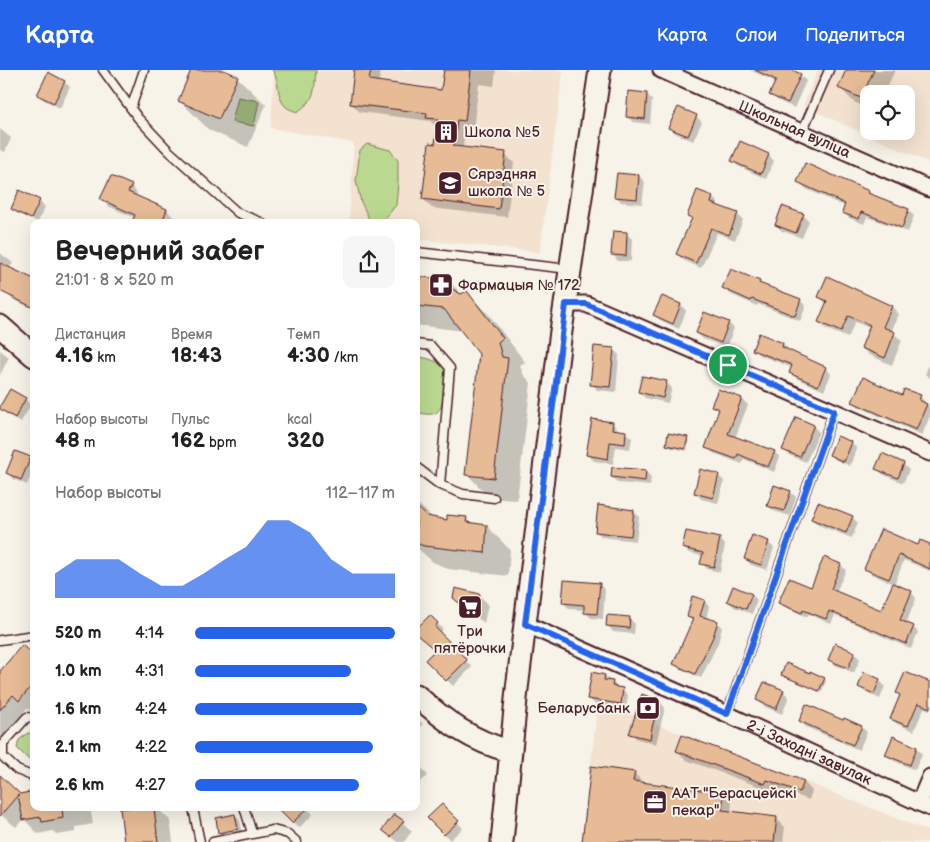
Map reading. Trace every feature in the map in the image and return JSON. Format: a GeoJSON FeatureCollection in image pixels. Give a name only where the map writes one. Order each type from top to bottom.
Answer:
{"type":"FeatureCollection","features":[{"type":"Feature","properties":{"kind":"main road"},"geometry":{"type":"LineString","coordinates":[[502,842],[510,751],[525,624],[566,304],[600,70]]}},
{"type":"Feature","properties":{"kind":"main road"},"geometry":{"type":"LineString","coordinates":[[0,326],[30,352]]}},
{"type":"Feature","properties":{"kind":"main road"},"geometry":{"type":"LineString","coordinates":[[420,698],[463,732],[494,747],[510,751]]}},
{"type":"Feature","properties":{"kind":"street","name":"Школьная вуліца"},"geometry":{"type":"LineString","coordinates":[[660,70],[930,189]]}},
{"type":"Feature","properties":{"kind":"street"},"geometry":{"type":"LineString","coordinates":[[566,304],[586,304],[930,453]]}},
{"type":"Feature","properties":{"kind":"street","name":"2-і Заходні завулак"},"geometry":{"type":"LineString","coordinates":[[525,624],[925,805]]}},
{"type":"Feature","properties":{"kind":"street"},"geometry":{"type":"LineString","coordinates":[[925,805],[930,777]]}},
{"type":"Feature","properties":{"kind":"lane"},"geometry":{"type":"LineString","coordinates":[[103,70],[131,108],[169,151],[238,213],[253,219]]}},
{"type":"Feature","properties":{"kind":"lane"},"geometry":{"type":"LineString","coordinates":[[131,108],[144,70]]}},
{"type":"Feature","properties":{"kind":"lane"},"geometry":{"type":"LineString","coordinates":[[802,132],[829,70]]}},
{"type":"Feature","properties":{"kind":"lane"},"geometry":{"type":"LineString","coordinates":[[420,252],[571,269]]}},
{"type":"Feature","properties":{"kind":"lane"},"geometry":{"type":"LineString","coordinates":[[420,345],[431,346],[450,368],[440,485]]}},
{"type":"Feature","properties":{"kind":"lane"},"geometry":{"type":"LineString","coordinates":[[727,714],[834,411]]}},
{"type":"Feature","properties":{"kind":"lane"},"geometry":{"type":"LineString","coordinates":[[420,470],[440,485],[463,494],[494,498]]}},
{"type":"Feature","properties":{"kind":"lane"},"geometry":{"type":"LineString","coordinates":[[0,640],[30,636]]}},
{"type":"Feature","properties":{"kind":"lane"},"geometry":{"type":"LineString","coordinates":[[30,718],[27,718],[2,744],[3,757],[17,770],[30,775]]}},
{"type":"Feature","properties":{"kind":"lane"},"geometry":{"type":"LineString","coordinates":[[194,811],[200,842]]}},
{"type":"Feature","properties":{"kind":"lane"},"geometry":{"type":"LineString","coordinates":[[245,811],[252,833]]}},
{"type":"Feature","properties":{"kind":"lane"},"geometry":{"type":"LineString","coordinates":[[213,842],[273,830],[288,834],[296,842]]}},
{"type":"Feature","properties":{"kind":"shaded area","name":"Сярэдняя школа № 5"},"geometry":{"type":"Polygon","coordinates":[[[274,70],[563,70],[540,252],[420,239],[420,219],[349,219],[354,143],[271,128],[274,70]]]}},
{"type":"Feature","properties":{"kind":"shaded area"},"geometry":{"type":"Polygon","coordinates":[[[818,70],[930,70],[930,163],[879,140],[915,140],[915,85],[860,85],[860,132],[803,106],[818,70]]]}},
{"type":"Feature","properties":{"kind":"shaded area"},"geometry":{"type":"Polygon","coordinates":[[[598,702],[804,781],[930,832],[930,842],[582,842],[598,702]]]}},
{"type":"Feature","properties":{"kind":"green space"},"geometry":{"type":"Polygon","coordinates":[[[272,70],[316,70],[311,99],[297,112],[286,107],[280,98],[275,74],[272,70]]]}},
{"type":"Feature","properties":{"kind":"green space"},"geometry":{"type":"Polygon","coordinates":[[[238,97],[259,101],[254,126],[232,122],[238,97]]]}},
{"type":"Feature","properties":{"kind":"green space"},"geometry":{"type":"Polygon","coordinates":[[[367,144],[390,150],[398,160],[396,205],[385,219],[369,219],[361,202],[356,181],[360,150],[367,144]]]}},
{"type":"Feature","properties":{"kind":"green space"},"geometry":{"type":"Polygon","coordinates":[[[420,357],[437,362],[447,372],[440,409],[432,414],[420,413],[420,357]]]}},
{"type":"Feature","properties":{"kind":"green space"},"geometry":{"type":"Polygon","coordinates":[[[30,733],[30,760],[17,748],[19,740],[30,733]]]}},
{"type":"Feature","properties":{"kind":"building"},"geometry":{"type":"Polygon","coordinates":[[[191,70],[224,70],[238,76],[219,119],[178,101],[191,70]]]}},
{"type":"Feature","properties":{"kind":"building","name":"Школа №5"},"geometry":{"type":"Polygon","coordinates":[[[354,70],[371,70],[369,80],[441,90],[444,70],[471,70],[465,121],[457,120],[454,146],[506,152],[499,209],[422,199],[429,143],[435,144],[438,119],[426,118],[427,113],[350,104],[354,70]]]}},
{"type":"Feature","properties":{"kind":"building"},"geometry":{"type":"Polygon","coordinates":[[[755,70],[792,70],[801,74],[788,103],[769,95],[776,80],[755,70]]]}},
{"type":"Feature","properties":{"kind":"building"},"geometry":{"type":"Polygon","coordinates":[[[846,70],[874,70],[867,85],[860,85],[860,98],[838,88],[846,70]]]}},
{"type":"Feature","properties":{"kind":"building"},"geometry":{"type":"Polygon","coordinates":[[[48,72],[65,81],[54,103],[37,95],[48,72]]]}},
{"type":"Feature","properties":{"kind":"building"},"geometry":{"type":"Polygon","coordinates":[[[628,91],[647,93],[645,119],[626,117],[628,91]]]}},
{"type":"Feature","properties":{"kind":"building"},"geometry":{"type":"Polygon","coordinates":[[[678,107],[697,115],[688,136],[668,128],[678,107]]]}},
{"type":"Feature","properties":{"kind":"building"},"geometry":{"type":"Polygon","coordinates":[[[740,141],[769,154],[761,174],[731,161],[740,141]]]}},
{"type":"Feature","properties":{"kind":"building"},"geometry":{"type":"Polygon","coordinates":[[[805,163],[869,191],[868,193],[909,209],[902,228],[861,212],[859,219],[842,213],[845,204],[797,182],[805,163]]]}},
{"type":"Feature","properties":{"kind":"building"},"geometry":{"type":"Polygon","coordinates":[[[617,173],[639,175],[637,199],[614,197],[617,173]]]}},
{"type":"Feature","properties":{"kind":"building"},"geometry":{"type":"Polygon","coordinates":[[[111,176],[132,185],[128,192],[167,209],[163,219],[133,219],[135,215],[100,199],[111,176]]]}},
{"type":"Feature","properties":{"kind":"building"},"geometry":{"type":"Polygon","coordinates":[[[19,190],[40,200],[31,219],[11,209],[19,190]]]}},
{"type":"Feature","properties":{"kind":"building"},"geometry":{"type":"Polygon","coordinates":[[[697,190],[713,196],[711,203],[738,213],[729,235],[711,228],[696,263],[676,254],[692,218],[687,216],[697,190]]]}},
{"type":"Feature","properties":{"kind":"building"},"geometry":{"type":"Polygon","coordinates":[[[782,206],[804,214],[796,233],[775,225],[782,206]]]}},
{"type":"Feature","properties":{"kind":"building"},"geometry":{"type":"Polygon","coordinates":[[[613,231],[627,232],[626,256],[611,255],[613,231]]]}},
{"type":"Feature","properties":{"kind":"building"},"geometry":{"type":"Polygon","coordinates":[[[0,263],[30,277],[30,306],[0,291],[0,263]]]}},
{"type":"Feature","properties":{"kind":"building"},"geometry":{"type":"Polygon","coordinates":[[[731,269],[760,281],[759,283],[801,299],[795,316],[752,299],[751,301],[722,288],[731,269]]]}},
{"type":"Feature","properties":{"kind":"building"},"geometry":{"type":"Polygon","coordinates":[[[420,276],[449,280],[447,286],[461,294],[467,291],[503,338],[498,342],[502,357],[508,358],[494,478],[465,475],[479,354],[444,309],[420,306],[420,276]]]}},
{"type":"Feature","properties":{"kind":"building"},"geometry":{"type":"Polygon","coordinates":[[[827,276],[892,306],[883,327],[895,332],[885,358],[861,348],[870,325],[848,316],[841,332],[818,322],[827,301],[818,297],[827,276]]]}},
{"type":"Feature","properties":{"kind":"building"},"geometry":{"type":"Polygon","coordinates":[[[662,296],[681,304],[673,324],[653,315],[662,296]]]}},
{"type":"Feature","properties":{"kind":"building"},"geometry":{"type":"Polygon","coordinates":[[[704,312],[729,322],[721,343],[696,333],[704,312]]]}},
{"type":"Feature","properties":{"kind":"building"},"geometry":{"type":"Polygon","coordinates":[[[759,333],[783,343],[782,347],[826,367],[818,386],[789,373],[792,365],[752,350],[759,333]]]}},
{"type":"Feature","properties":{"kind":"building"},"geometry":{"type":"Polygon","coordinates":[[[594,346],[614,348],[610,387],[590,385],[594,346]]]}},
{"type":"Feature","properties":{"kind":"building"},"geometry":{"type":"Polygon","coordinates":[[[642,376],[667,381],[663,398],[638,392],[642,376]]]}},
{"type":"Feature","properties":{"kind":"building"},"geometry":{"type":"Polygon","coordinates":[[[863,377],[902,395],[904,389],[921,395],[919,400],[927,404],[916,430],[852,402],[863,377]]]}},
{"type":"Feature","properties":{"kind":"building"},"geometry":{"type":"Polygon","coordinates":[[[10,389],[26,398],[15,418],[0,409],[10,389]]]}},
{"type":"Feature","properties":{"kind":"building"},"geometry":{"type":"Polygon","coordinates":[[[718,389],[742,398],[728,434],[775,451],[768,467],[738,454],[736,459],[705,448],[719,409],[711,406],[718,389]]]}},
{"type":"Feature","properties":{"kind":"building"},"geometry":{"type":"Polygon","coordinates":[[[796,417],[814,425],[800,457],[782,450],[796,417]]]}},
{"type":"Feature","properties":{"kind":"building"},"geometry":{"type":"Polygon","coordinates":[[[592,419],[613,422],[612,429],[626,431],[625,444],[610,442],[608,459],[586,455],[592,419]]]}},
{"type":"Feature","properties":{"kind":"building"},"geometry":{"type":"Polygon","coordinates":[[[668,433],[688,437],[685,449],[666,445],[668,433]]]}},
{"type":"Feature","properties":{"kind":"building"},"geometry":{"type":"Polygon","coordinates":[[[837,436],[852,442],[844,462],[829,455],[837,436]]]}},
{"type":"Feature","properties":{"kind":"building"},"geometry":{"type":"Polygon","coordinates":[[[15,451],[30,457],[21,480],[6,473],[15,451]]]}},
{"type":"Feature","properties":{"kind":"building"},"geometry":{"type":"Polygon","coordinates":[[[882,453],[904,463],[898,478],[875,469],[882,453]]]}},
{"type":"Feature","properties":{"kind":"building"},"geometry":{"type":"Polygon","coordinates":[[[612,467],[646,470],[645,481],[611,477],[612,467]]]}},
{"type":"Feature","properties":{"kind":"building"},"geometry":{"type":"Polygon","coordinates":[[[700,469],[719,474],[713,498],[694,493],[700,469]]]}},
{"type":"Feature","properties":{"kind":"building"},"geometry":{"type":"Polygon","coordinates":[[[774,485],[791,491],[784,511],[767,506],[774,485]]]}},
{"type":"Feature","properties":{"kind":"building"},"geometry":{"type":"Polygon","coordinates":[[[818,502],[853,516],[846,533],[811,519],[818,502]]]}},
{"type":"Feature","properties":{"kind":"building"},"geometry":{"type":"Polygon","coordinates":[[[598,505],[634,510],[631,536],[595,532],[598,505]]]}},
{"type":"Feature","properties":{"kind":"building"},"geometry":{"type":"Polygon","coordinates":[[[420,510],[427,516],[447,520],[447,515],[467,517],[466,522],[487,525],[485,553],[420,544],[420,510]]]}},
{"type":"Feature","properties":{"kind":"building"},"geometry":{"type":"Polygon","coordinates":[[[881,529],[918,545],[920,540],[930,544],[930,569],[899,555],[889,579],[864,569],[881,529]]]}},
{"type":"Feature","properties":{"kind":"building"},"geometry":{"type":"Polygon","coordinates":[[[686,531],[720,538],[714,567],[700,564],[703,553],[682,548],[686,531]]]}},
{"type":"Feature","properties":{"kind":"building"},"geometry":{"type":"Polygon","coordinates":[[[752,535],[769,541],[761,565],[744,559],[752,535]]]}},
{"type":"Feature","properties":{"kind":"building"},"geometry":{"type":"Polygon","coordinates":[[[824,557],[841,564],[831,589],[881,610],[893,583],[912,591],[900,620],[914,626],[906,644],[829,611],[826,619],[803,610],[802,613],[778,603],[789,578],[811,587],[824,557]]]}},
{"type":"Feature","properties":{"kind":"building"},"geometry":{"type":"Polygon","coordinates":[[[564,580],[600,583],[597,614],[584,613],[584,605],[562,603],[564,580]]]}},
{"type":"Feature","properties":{"kind":"building"},"geometry":{"type":"Polygon","coordinates":[[[733,586],[752,594],[746,609],[727,601],[733,586]]]}},
{"type":"Feature","properties":{"kind":"building","name":"Три пятёрочки"},"geometry":{"type":"Polygon","coordinates":[[[455,588],[480,594],[475,616],[453,598],[455,588]]]}},
{"type":"Feature","properties":{"kind":"building"},"geometry":{"type":"Polygon","coordinates":[[[692,596],[705,600],[700,616],[718,621],[713,637],[695,674],[673,664],[693,619],[687,617],[692,596]]]}},
{"type":"Feature","properties":{"kind":"building"},"geometry":{"type":"Polygon","coordinates":[[[430,615],[438,623],[435,627],[467,660],[446,681],[425,660],[435,650],[420,637],[420,625],[430,615]]]}},
{"type":"Feature","properties":{"kind":"building"},"geometry":{"type":"Polygon","coordinates":[[[607,615],[630,617],[629,628],[606,626],[607,615]]]}},
{"type":"Feature","properties":{"kind":"building"},"geometry":{"type":"Polygon","coordinates":[[[835,643],[855,652],[848,668],[828,660],[835,643]]]}},
{"type":"Feature","properties":{"kind":"building"},"geometry":{"type":"Polygon","coordinates":[[[22,645],[30,652],[30,688],[19,701],[13,695],[0,710],[0,671],[22,645]]]}},
{"type":"Feature","properties":{"kind":"building"},"geometry":{"type":"Polygon","coordinates":[[[786,663],[825,678],[819,691],[781,675],[786,663]]]}},
{"type":"Feature","properties":{"kind":"building"},"geometry":{"type":"Polygon","coordinates":[[[592,672],[605,675],[604,680],[613,681],[612,686],[623,688],[621,704],[587,699],[592,672]]]}},
{"type":"Feature","properties":{"kind":"building"},"geometry":{"type":"Polygon","coordinates":[[[864,672],[880,679],[874,694],[858,687],[864,672]]]}},
{"type":"Feature","properties":{"kind":"building"},"geometry":{"type":"Polygon","coordinates":[[[905,672],[930,682],[930,708],[918,703],[908,726],[890,719],[900,695],[896,693],[905,672]]]}},
{"type":"Feature","properties":{"kind":"building"},"geometry":{"type":"Polygon","coordinates":[[[764,682],[784,690],[776,709],[756,700],[764,682]]]}},
{"type":"Feature","properties":{"kind":"building"},"geometry":{"type":"Polygon","coordinates":[[[642,694],[660,701],[650,739],[629,734],[642,694]]]}},
{"type":"Feature","properties":{"kind":"building"},"geometry":{"type":"Polygon","coordinates":[[[806,704],[862,726],[853,745],[799,721],[806,704]]]}},
{"type":"Feature","properties":{"kind":"building"},"geometry":{"type":"Polygon","coordinates":[[[682,735],[804,781],[800,792],[767,780],[765,784],[676,751],[682,735]]]}},
{"type":"Feature","properties":{"kind":"building"},"geometry":{"type":"Polygon","coordinates":[[[893,736],[917,747],[910,765],[885,755],[893,736]]]}},
{"type":"Feature","properties":{"kind":"building","name":"ААТ \"Берасцейскі пекар\""},"geometry":{"type":"Polygon","coordinates":[[[591,766],[635,772],[633,781],[724,793],[722,810],[777,817],[774,842],[582,842],[591,766]]]}},
{"type":"Feature","properties":{"kind":"building"},"geometry":{"type":"Polygon","coordinates":[[[0,775],[20,794],[30,792],[30,811],[62,811],[63,818],[42,822],[41,817],[23,820],[18,795],[0,816],[0,775]]]}},
{"type":"Feature","properties":{"kind":"building"},"geometry":{"type":"Polygon","coordinates":[[[442,804],[459,821],[444,835],[427,818],[442,804]]]}},
{"type":"Feature","properties":{"kind":"building"},"geometry":{"type":"Polygon","coordinates":[[[120,811],[154,811],[158,842],[124,842],[120,811]]]}},
{"type":"Feature","properties":{"kind":"building"},"geometry":{"type":"Polygon","coordinates":[[[280,811],[305,811],[292,823],[280,811]]]}},
{"type":"Feature","properties":{"kind":"building"},"geometry":{"type":"Polygon","coordinates":[[[235,814],[238,829],[218,833],[216,818],[235,814]]]}},
{"type":"Feature","properties":{"kind":"building"},"geometry":{"type":"Polygon","coordinates":[[[394,814],[404,821],[391,837],[382,830],[394,814]]]}},
{"type":"Feature","properties":{"kind":"place","name":"Школа №5"},"geometry":{"type":"Point","coordinates":[446,132]}},
{"type":"Feature","properties":{"kind":"place","name":"Сярэдняя школа № 5"},"geometry":{"type":"Point","coordinates":[450,183]}},
{"type":"Feature","properties":{"kind":"place","name":"Фармацыя № 172"},"geometry":{"type":"Point","coordinates":[441,285]}},
{"type":"Feature","properties":{"kind":"place","name":"Три пятёрочки"},"geometry":{"type":"Point","coordinates":[470,607]}},
{"type":"Feature","properties":{"kind":"place","name":"Беларусбанк"},"geometry":{"type":"Point","coordinates":[648,708]}},
{"type":"Feature","properties":{"kind":"place","name":"ААТ \"Берасцейскі пекар\""},"geometry":{"type":"Point","coordinates":[655,802]}},
{"type":"Feature","properties":{"kind":"route"},"geometry":{"type":"LineString","coordinates":[[566,304],[586,304],[728,365],[834,411],[727,714],[525,624],[566,304]]}}]}
